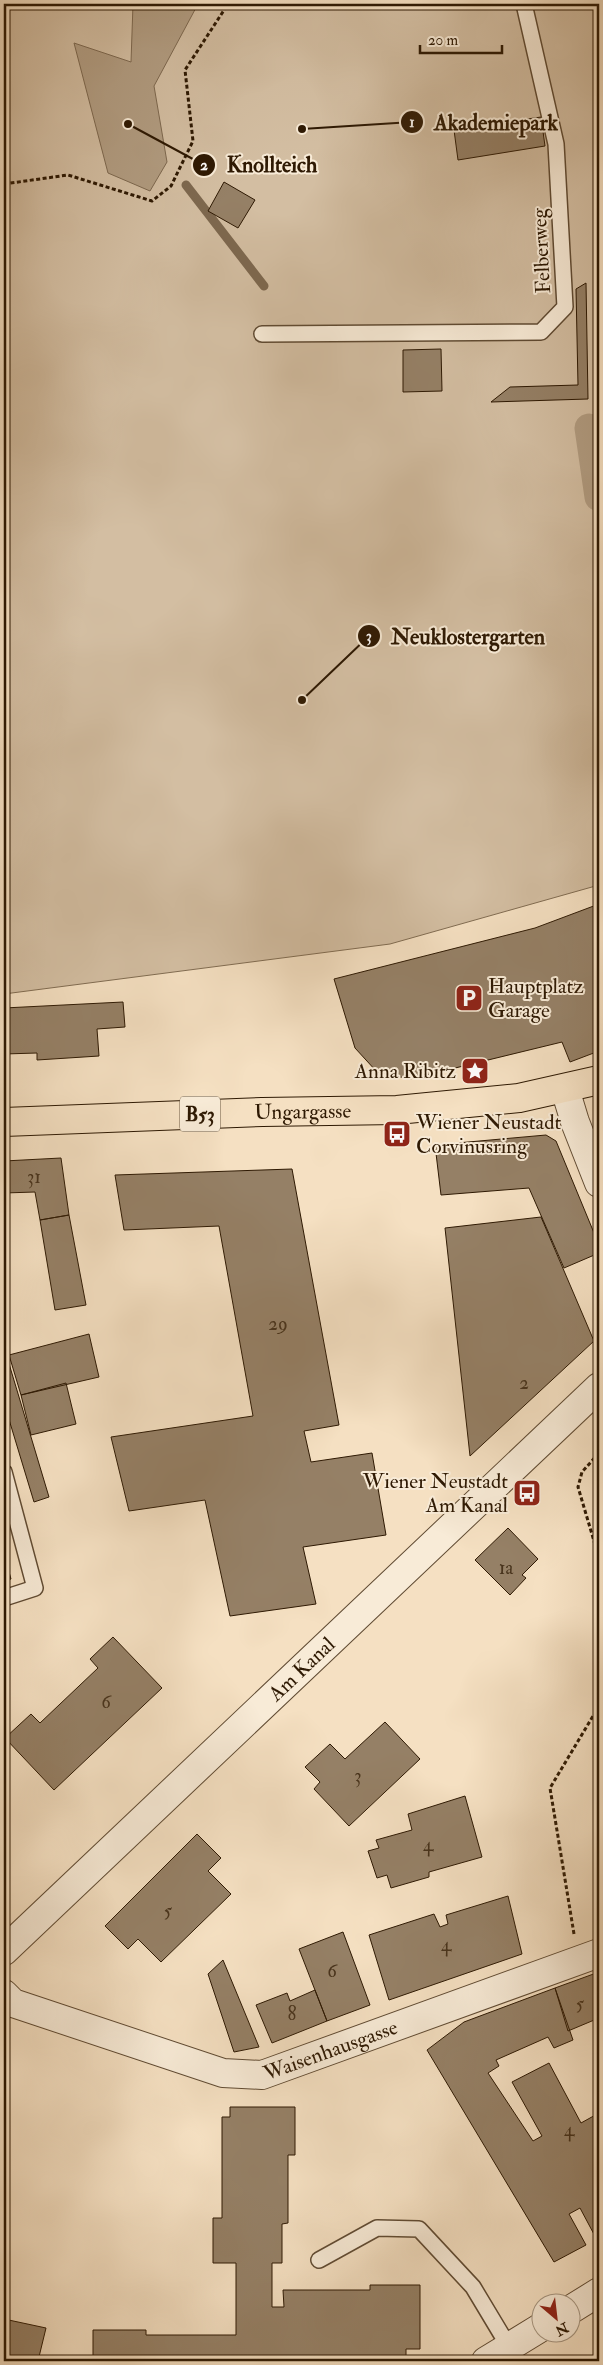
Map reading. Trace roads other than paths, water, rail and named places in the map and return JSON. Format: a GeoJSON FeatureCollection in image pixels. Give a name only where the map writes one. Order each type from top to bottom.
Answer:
{"type":"FeatureCollection","features":[{"type":"Feature","properties":{"kind":"main road","name":"Ungargasse"},"geometry":{"type":"LineString","coordinates":[[4,1122],[262,1112],[397,1110],[519,1098],[599,1080]]}},
{"type":"Feature","properties":{"kind":"street"},"geometry":{"type":"LineString","coordinates":[[565,1089],[599,1183]]}},
{"type":"Feature","properties":{"kind":"street","name":"Am Kanal"},"geometry":{"type":"LineString","coordinates":[[4,1951],[599,1388]]}},
{"type":"Feature","properties":{"kind":"street","name":"Waisenhausgasse"},"geometry":{"type":"LineString","coordinates":[[4,1994],[13,2003],[223,2073],[262,2075],[589,1956]]}},
{"type":"Feature","properties":{"kind":"street"},"geometry":{"type":"LineString","coordinates":[[580,2304],[599,2292]]}},
{"type":"Feature","properties":{"kind":"street"},"geometry":{"type":"LineString","coordinates":[[486,2361],[530,2334]]}},
{"type":"Feature","properties":{"kind":"lane","name":"Felberweg"},"geometry":{"type":"LineString","coordinates":[[262,334],[541,332],[565,307],[556,144],[524,4]]}},
{"type":"Feature","properties":{"kind":"lane"},"geometry":{"type":"LineString","coordinates":[[4,1472],[35,1588],[4,1598]]}},
{"type":"Feature","properties":{"kind":"lane"},"geometry":{"type":"LineString","coordinates":[[319,2260],[377,2228],[419,2229],[473,2287],[509,2347]]}},
{"type":"Feature","properties":{"kind":"waterway"},"geometry":{"type":"LineString","coordinates":[[186,185],[264,286]]}},
{"type":"Feature","properties":{"kind":"waterway"},"geometry":{"type":"LineString","coordinates":[[589,428],[599,497]]}},
{"type":"Feature","properties":{"kind":"place","name":"Knollteich"},"geometry":{"type":"Point","coordinates":[128,124]}},
{"type":"Feature","properties":{"kind":"place","name":"Akademiepark"},"geometry":{"type":"Point","coordinates":[302,129]}},
{"type":"Feature","properties":{"kind":"place","name":"Neuklostergarten"},"geometry":{"type":"Point","coordinates":[302,700]}},
{"type":"Feature","properties":{"kind":"place","name":"Hauptplatz Garage"},"geometry":{"type":"Point","coordinates":[469,998]}},
{"type":"Feature","properties":{"kind":"place","name":"Anna Ribitz"},"geometry":{"type":"Point","coordinates":[475,1071]}},
{"type":"Feature","properties":{"kind":"place","name":"Wiener Neustadt Corvinusring"},"geometry":{"type":"Point","coordinates":[397,1134]}},
{"type":"Feature","properties":{"kind":"place","name":"Wiener Neustadt Am Kanal"},"geometry":{"type":"Point","coordinates":[527,1493]}}]}
